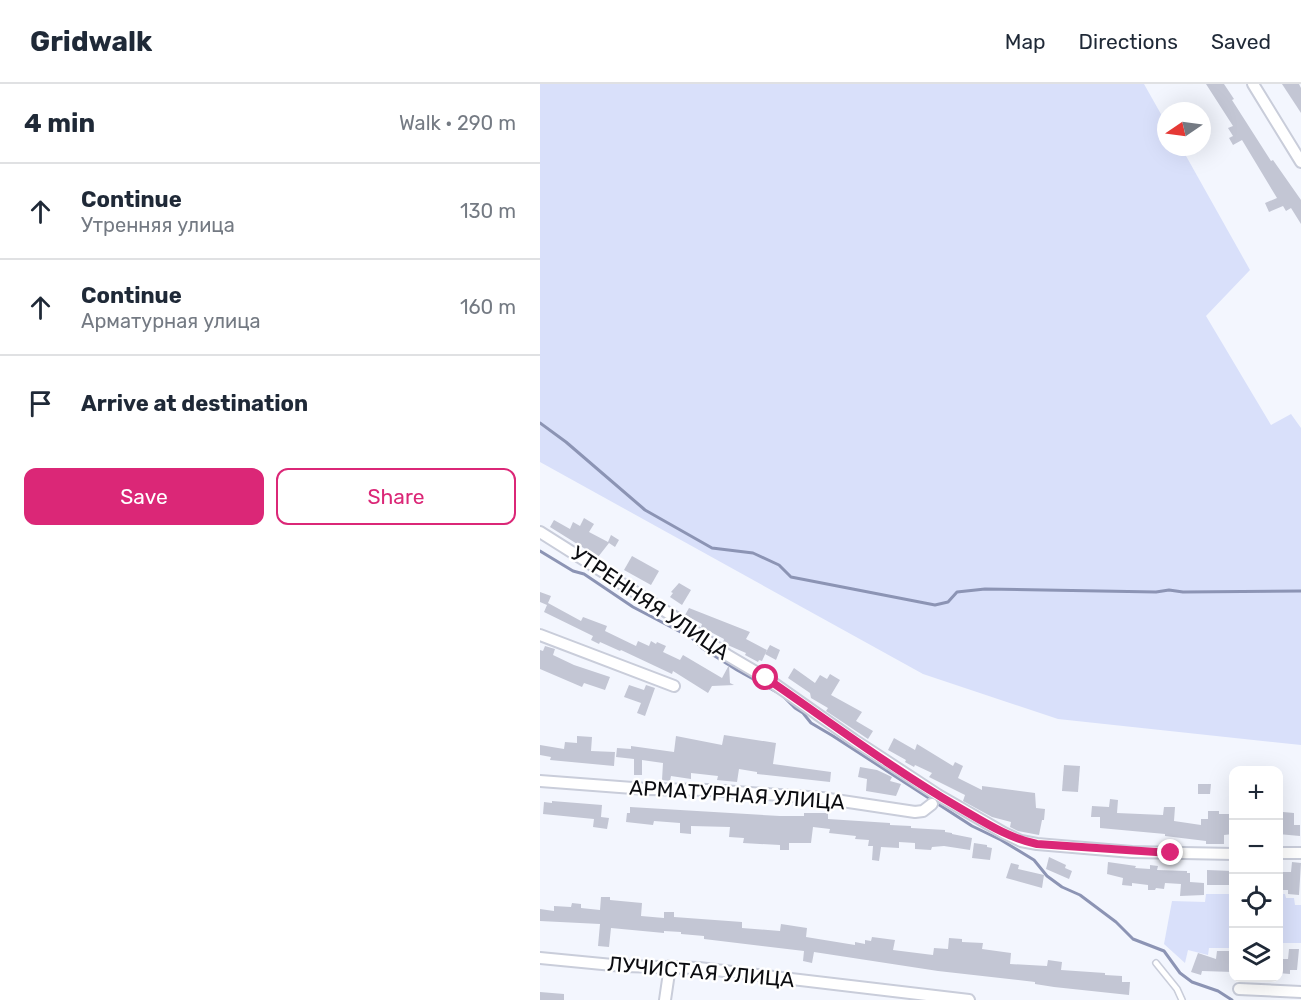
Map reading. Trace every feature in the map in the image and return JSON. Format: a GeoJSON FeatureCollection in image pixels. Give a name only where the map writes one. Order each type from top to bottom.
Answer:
{"type":"FeatureCollection","features":[{"type":"Feature","properties":{"kind":"street"},"geometry":{"type":"LineString","coordinates":[[1253,84],[1301,162]]}},
{"type":"Feature","properties":{"kind":"street","name":"УТРЕННЯЯ УЛИЦА"},"geometry":{"type":"LineString","coordinates":[[540,532],[673,616],[727,655],[766,678],[936,799]]}},
{"type":"Feature","properties":{"kind":"street"},"geometry":{"type":"LineString","coordinates":[[540,635],[674,686]]}},
{"type":"Feature","properties":{"kind":"street","name":"АРМАТУРНАЯ УЛИЦА"},"geometry":{"type":"LineString","coordinates":[[540,781],[822,798],[915,812],[923,811],[936,799]]}},
{"type":"Feature","properties":{"kind":"street"},"geometry":{"type":"LineString","coordinates":[[936,799],[1021,841],[1037,844],[1132,852],[1229,854]]}},
{"type":"Feature","properties":{"kind":"street"},"geometry":{"type":"LineString","coordinates":[[1283,853],[1301,853]]}},
{"type":"Feature","properties":{"kind":"street","name":"ЛУЧИСТАЯ УЛИЦА"},"geometry":{"type":"LineString","coordinates":[[540,958],[622,966],[699,968],[969,1000]]}},
{"type":"Feature","properties":{"kind":"street"},"geometry":{"type":"LineString","coordinates":[[665,1000],[670,966]]}},
{"type":"Feature","properties":{"kind":"street"},"geometry":{"type":"LineString","coordinates":[[1239,989],[1301,992]]}},
{"type":"Feature","properties":{"kind":"lane"},"geometry":{"type":"LineString","coordinates":[[1156,963],[1177,989],[1182,1000]]}},
{"type":"Feature","properties":{"kind":"shaded area"},"geometry":{"type":"Polygon","coordinates":[[[540,84],[1144,84],[1157,107],[1157,156],[1186,156],[1250,270],[1206,316],[1271,425],[1291,414],[1301,428],[1301,745],[1058,719],[923,674],[540,462],[540,84]]]}},
{"type":"Feature","properties":{"kind":"shaded area"},"geometry":{"type":"Polygon","coordinates":[[[1206,894],[1229,894],[1229,948],[1209,948],[1208,955],[1188,950],[1185,963],[1164,944],[1172,901],[1205,902],[1206,894]]]}},
{"type":"Feature","properties":{"kind":"shaded area"},"geometry":{"type":"Polygon","coordinates":[[[1283,894],[1286,898],[1294,898],[1295,905],[1301,905],[1301,943],[1283,943],[1283,894]]]}},
{"type":"Feature","properties":{"kind":"building"},"geometry":{"type":"Polygon","coordinates":[[[1206,84],[1224,84],[1271,161],[1273,160],[1301,200],[1301,224],[1291,208],[1286,211],[1283,206],[1269,212],[1265,203],[1277,198],[1242,140],[1233,145],[1229,138],[1233,136],[1228,128],[1233,126],[1206,84]]]}},
{"type":"Feature","properties":{"kind":"building"},"geometry":{"type":"Polygon","coordinates":[[[1282,84],[1299,84],[1301,113],[1282,84]]]}},
{"type":"Feature","properties":{"kind":"building"},"geometry":{"type":"Polygon","coordinates":[[[584,518],[594,524],[589,532],[608,542],[611,535],[619,540],[615,547],[609,543],[598,557],[550,527],[554,520],[570,529],[573,522],[580,526],[584,518]]]}},
{"type":"Feature","properties":{"kind":"building"},"geometry":{"type":"Polygon","coordinates":[[[632,556],[659,571],[651,585],[624,570],[632,556]]]}},
{"type":"Feature","properties":{"kind":"building"},"geometry":{"type":"Polygon","coordinates":[[[679,583],[691,590],[682,605],[670,597],[673,593],[671,592],[679,583]]]}},
{"type":"Feature","properties":{"kind":"building"},"geometry":{"type":"Polygon","coordinates":[[[540,592],[551,596],[548,603],[581,621],[583,617],[607,626],[605,631],[636,646],[638,641],[649,646],[651,641],[656,644],[657,642],[666,646],[663,652],[680,660],[683,655],[722,678],[729,665],[730,683],[734,685],[712,686],[708,693],[673,671],[672,674],[621,650],[600,642],[599,644],[591,640],[593,636],[544,612],[547,605],[540,602],[540,592]]]}},
{"type":"Feature","properties":{"kind":"building"},"geometry":{"type":"Polygon","coordinates":[[[689,608],[750,632],[746,639],[767,650],[762,661],[758,662],[745,655],[746,653],[723,643],[724,639],[701,627],[702,624],[685,615],[689,608]]]}},
{"type":"Feature","properties":{"kind":"building"},"geometry":{"type":"Polygon","coordinates":[[[770,645],[780,650],[776,660],[765,654],[770,645]]]}},
{"type":"Feature","properties":{"kind":"building"},"geometry":{"type":"Polygon","coordinates":[[[545,646],[555,649],[553,655],[610,677],[605,690],[584,683],[582,687],[540,669],[540,650],[543,651],[545,646]]]}},
{"type":"Feature","properties":{"kind":"building"},"geometry":{"type":"Polygon","coordinates":[[[794,668],[815,683],[820,675],[827,679],[830,674],[840,680],[831,695],[862,712],[856,721],[873,731],[868,739],[826,711],[828,708],[811,698],[810,693],[788,678],[794,668]]]}},
{"type":"Feature","properties":{"kind":"building"},"geometry":{"type":"Polygon","coordinates":[[[629,685],[644,690],[646,685],[655,688],[645,716],[637,713],[641,703],[624,697],[629,685]]]}},
{"type":"Feature","properties":{"kind":"building"},"geometry":{"type":"Polygon","coordinates":[[[724,735],[776,743],[773,764],[831,772],[830,782],[757,774],[757,772],[739,769],[737,782],[717,780],[718,776],[691,773],[691,779],[671,776],[670,781],[662,780],[663,763],[642,760],[642,775],[634,775],[634,759],[616,757],[617,748],[631,749],[631,746],[674,752],[676,736],[722,745],[724,735]]]}},
{"type":"Feature","properties":{"kind":"building"},"geometry":{"type":"Polygon","coordinates":[[[577,736],[592,737],[591,751],[615,752],[614,766],[550,760],[551,757],[540,755],[540,745],[564,749],[565,742],[577,743],[577,736]]]}},
{"type":"Feature","properties":{"kind":"building"},"geometry":{"type":"Polygon","coordinates":[[[894,738],[915,750],[917,744],[953,766],[955,762],[963,766],[958,778],[982,790],[982,786],[1035,793],[1036,808],[1045,809],[1039,835],[1018,831],[1010,827],[1011,822],[992,817],[963,801],[965,795],[929,777],[932,773],[915,765],[914,767],[888,750],[894,738]]]}},
{"type":"Feature","properties":{"kind":"building"},"geometry":{"type":"Polygon","coordinates":[[[1064,765],[1080,766],[1078,792],[1062,791],[1064,765]]]}},
{"type":"Feature","properties":{"kind":"building"},"geometry":{"type":"Polygon","coordinates":[[[860,767],[877,770],[892,777],[890,781],[901,784],[896,796],[866,791],[867,779],[858,777],[860,767]]]}},
{"type":"Feature","properties":{"kind":"building"},"geometry":{"type":"Polygon","coordinates":[[[1198,784],[1211,784],[1210,794],[1198,794],[1198,784]]]}},
{"type":"Feature","properties":{"kind":"building"},"geometry":{"type":"Polygon","coordinates":[[[1110,799],[1118,800],[1117,813],[1163,815],[1164,807],[1175,807],[1174,821],[1201,825],[1201,819],[1208,819],[1208,811],[1219,811],[1219,814],[1229,814],[1229,834],[1224,835],[1224,844],[1206,844],[1206,841],[1165,836],[1165,834],[1100,828],[1100,817],[1091,817],[1092,806],[1109,807],[1110,799]]]}},
{"type":"Feature","properties":{"kind":"building"},"geometry":{"type":"Polygon","coordinates":[[[552,801],[602,805],[601,817],[609,818],[607,829],[593,827],[594,819],[543,814],[544,802],[552,803],[552,801]]]}},
{"type":"Feature","properties":{"kind":"building"},"geometry":{"type":"Polygon","coordinates":[[[630,807],[780,816],[828,813],[828,819],[890,823],[890,825],[911,826],[911,828],[945,830],[945,832],[972,838],[970,850],[944,846],[932,847],[931,850],[915,849],[915,843],[899,842],[899,848],[881,847],[879,861],[872,860],[873,846],[868,846],[869,840],[829,833],[830,829],[813,827],[811,843],[789,843],[789,850],[780,850],[780,845],[743,843],[744,838],[729,837],[730,827],[691,826],[691,834],[680,833],[680,823],[654,821],[653,825],[626,822],[630,807]]]}},
{"type":"Feature","properties":{"kind":"building"},"geometry":{"type":"Polygon","coordinates":[[[1283,812],[1294,813],[1294,825],[1300,825],[1300,836],[1283,834],[1283,812]]]}},
{"type":"Feature","properties":{"kind":"building"},"geometry":{"type":"Polygon","coordinates":[[[974,843],[992,848],[990,860],[972,858],[974,843]]]}},
{"type":"Feature","properties":{"kind":"building"},"geometry":{"type":"Polygon","coordinates":[[[1049,857],[1066,865],[1065,868],[1072,871],[1069,879],[1046,869],[1049,857]]]}},
{"type":"Feature","properties":{"kind":"building"},"geometry":{"type":"Polygon","coordinates":[[[1108,862],[1136,866],[1135,868],[1150,869],[1150,865],[1158,866],[1157,870],[1187,871],[1190,873],[1190,882],[1204,883],[1204,895],[1180,896],[1181,884],[1165,883],[1164,889],[1156,888],[1155,890],[1148,890],[1148,885],[1132,883],[1132,886],[1122,885],[1123,878],[1107,874],[1108,862]]]}},
{"type":"Feature","properties":{"kind":"building"},"geometry":{"type":"Polygon","coordinates":[[[1292,862],[1301,863],[1299,895],[1288,894],[1288,890],[1283,890],[1283,872],[1291,872],[1292,862]]]}},
{"type":"Feature","properties":{"kind":"building"},"geometry":{"type":"Polygon","coordinates":[[[1011,863],[1019,865],[1018,869],[1044,875],[1042,888],[1006,878],[1011,863]]]}},
{"type":"Feature","properties":{"kind":"building"},"geometry":{"type":"Polygon","coordinates":[[[1207,870],[1229,871],[1229,885],[1207,885],[1207,870]]]}},
{"type":"Feature","properties":{"kind":"building"},"geometry":{"type":"Polygon","coordinates":[[[601,897],[642,903],[641,916],[664,918],[664,912],[674,912],[674,917],[742,922],[742,928],[780,931],[781,924],[807,928],[806,937],[855,945],[855,942],[865,944],[865,940],[871,941],[872,937],[895,940],[893,950],[933,955],[934,948],[948,949],[949,938],[962,939],[962,942],[983,943],[982,949],[1011,953],[1010,964],[1047,966],[1048,960],[1062,962],[1061,970],[1122,976],[1122,982],[1130,982],[1129,995],[1054,987],[1035,984],[1035,982],[938,971],[814,952],[812,963],[803,961],[804,951],[704,939],[704,936],[681,934],[681,932],[664,931],[664,933],[611,928],[609,947],[598,946],[600,924],[540,921],[540,909],[554,911],[554,906],[571,907],[572,903],[581,904],[581,908],[600,910],[601,897]]]}},
{"type":"Feature","properties":{"kind":"building"},"geometry":{"type":"Polygon","coordinates":[[[1289,949],[1299,949],[1297,970],[1290,970],[1290,974],[1283,973],[1283,959],[1288,959],[1289,949]]]}},
{"type":"Feature","properties":{"kind":"building"},"geometry":{"type":"Polygon","coordinates":[[[1217,951],[1229,951],[1229,972],[1202,971],[1201,975],[1191,972],[1198,953],[1216,959],[1217,951]]]}},
{"type":"Feature","properties":{"kind":"building"},"geometry":{"type":"Polygon","coordinates":[[[540,992],[564,994],[564,1000],[540,1000],[540,992]]]}},
{"type":"Feature","properties":{"kind":"waterway"},"geometry":{"type":"LineString","coordinates":[[540,423],[566,442],[645,510],[712,548],[753,553],[779,565],[791,577],[935,605],[948,602],[957,592],[985,589],[1156,592],[1169,590],[1183,592],[1301,591]]}},
{"type":"Feature","properties":{"kind":"waterway"},"geometry":{"type":"LineString","coordinates":[[540,551],[573,571],[584,574],[633,607],[692,638],[702,648],[782,695],[811,723],[972,826],[1034,860],[1047,876],[1062,887],[1080,895],[1116,922],[1133,939],[1164,951],[1180,973],[1192,982],[1218,991],[1232,1000]]}},
{"type":"Feature","properties":{"kind":"route"},"geometry":{"type":"LineString","coordinates":[[766,678],[938,795],[1021,841],[1132,852],[1171,853]]}}]}
